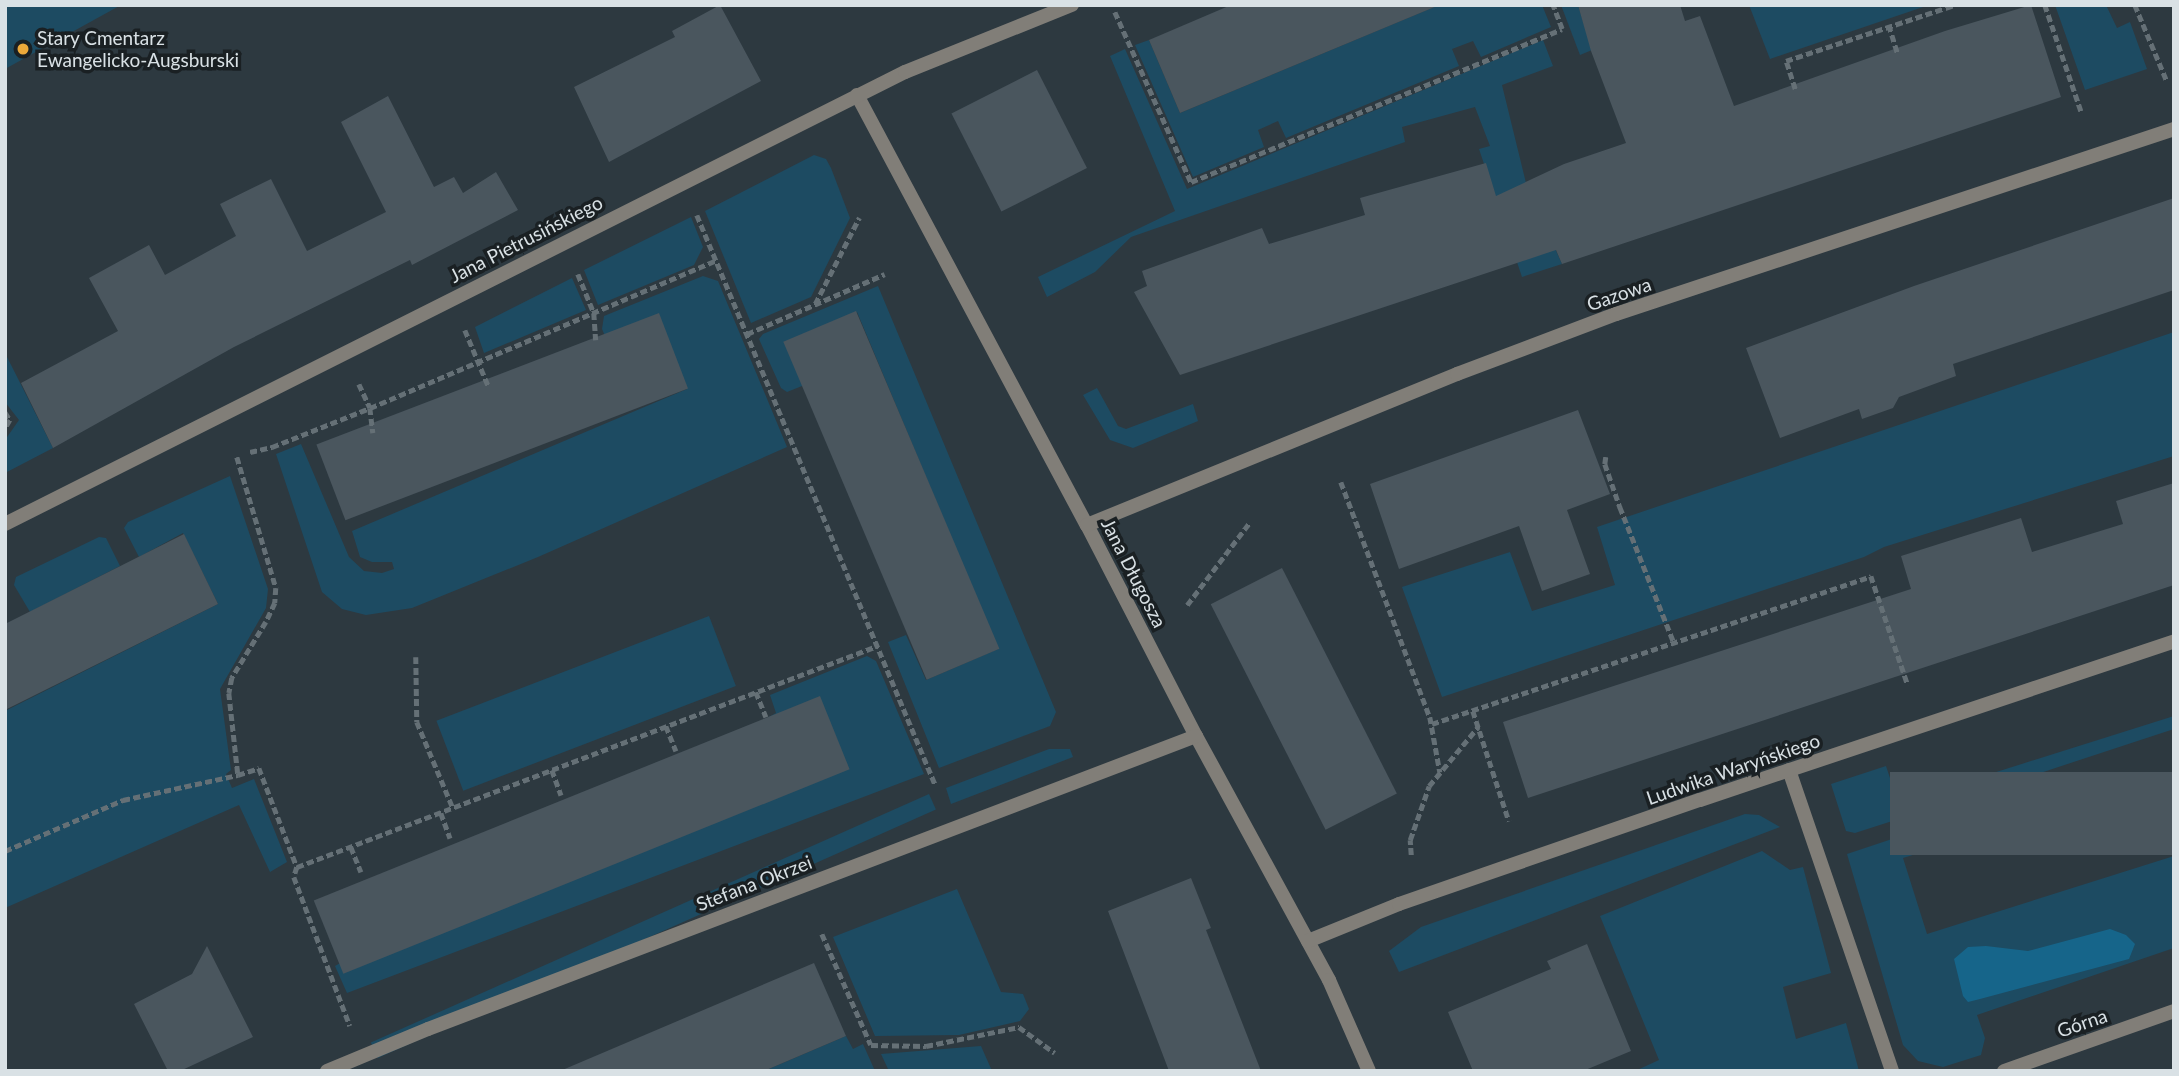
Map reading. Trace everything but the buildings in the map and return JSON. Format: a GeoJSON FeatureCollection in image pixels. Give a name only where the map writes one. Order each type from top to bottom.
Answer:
{"type":"FeatureCollection","features":[{"type":"Feature","properties":{"kind":"street","name":"Jana Pietrusińskiego"},"geometry":{"type":"LineString","coordinates":[[5,524],[905,72],[1072,5]]}},
{"type":"Feature","properties":{"kind":"street","name":"Jana Długosza"},"geometry":{"type":"LineString","coordinates":[[858,95],[1196,736],[1329,980],[1369,1071]]}},
{"type":"Feature","properties":{"kind":"street","name":"Gazowa"},"geometry":{"type":"LineString","coordinates":[[1087,525],[1457,374],[1616,314],[2174,130]]}},
{"type":"Feature","properties":{"kind":"street","name":"Ludwika Waryńskiego"},"geometry":{"type":"LineString","coordinates":[[1308,941],[1399,904],[2174,641]]}},
{"type":"Feature","properties":{"kind":"street","name":"Stefana Okrzei"},"geometry":{"type":"LineString","coordinates":[[327,1071],[1196,736]]}},
{"type":"Feature","properties":{"kind":"street"},"geometry":{"type":"LineString","coordinates":[[1789,770],[1892,1071]]}},
{"type":"Feature","properties":{"kind":"street","name":"Górna"},"geometry":{"type":"LineString","coordinates":[[2004,1071],[2174,1011]]}},
{"type":"Feature","properties":{"kind":"path"},"geometry":{"type":"LineString","coordinates":[[1115,12],[1191,182],[1562,29],[1553,5]]}},
{"type":"Feature","properties":{"kind":"path"},"geometry":{"type":"LineString","coordinates":[[1796,89],[1786,61],[1954,5]]}},
{"type":"Feature","properties":{"kind":"path"},"geometry":{"type":"LineString","coordinates":[[2045,5],[2081,111]]}},
{"type":"Feature","properties":{"kind":"path"},"geometry":{"type":"LineString","coordinates":[[2135,5],[2167,81]]}},
{"type":"Feature","properties":{"kind":"path"},"geometry":{"type":"LineString","coordinates":[[1889,26],[1898,55]]}},
{"type":"Feature","properties":{"kind":"path"},"geometry":{"type":"LineString","coordinates":[[694,208],[934,784]]}},
{"type":"Feature","properties":{"kind":"path"},"geometry":{"type":"LineString","coordinates":[[815,305],[859,218]]}},
{"type":"Feature","properties":{"kind":"path"},"geometry":{"type":"LineString","coordinates":[[250,452],[272,447],[370,408],[717,260]]}},
{"type":"Feature","properties":{"kind":"path"},"geometry":{"type":"LineString","coordinates":[[576,268],[594,313],[596,340]]}},
{"type":"Feature","properties":{"kind":"path"},"geometry":{"type":"LineString","coordinates":[[747,334],[885,274]]}},
{"type":"Feature","properties":{"kind":"path"},"geometry":{"type":"LineString","coordinates":[[463,326],[488,385]]}},
{"type":"Feature","properties":{"kind":"path"},"geometry":{"type":"LineString","coordinates":[[357,380],[370,408],[373,433]]}},
{"type":"Feature","properties":{"kind":"path"},"geometry":{"type":"LineString","coordinates":[[5,412],[10,420],[5,429]]}},
{"type":"Feature","properties":{"kind":"path"},"geometry":{"type":"LineString","coordinates":[[237,457],[276,588],[275,603],[266,622],[232,678],[229,694],[238,775]]}},
{"type":"Feature","properties":{"kind":"path"},"geometry":{"type":"LineString","coordinates":[[1606,457],[1605,464],[1620,507],[1674,643]]}},
{"type":"Feature","properties":{"kind":"path"},"geometry":{"type":"LineString","coordinates":[[1341,481],[1432,724],[1440,772]]}},
{"type":"Feature","properties":{"kind":"path"},"geometry":{"type":"LineString","coordinates":[[1187,605],[1250,522]]}},
{"type":"Feature","properties":{"kind":"path"},"geometry":{"type":"LineString","coordinates":[[1432,724],[1871,576],[1908,685]]}},
{"type":"Feature","properties":{"kind":"path"},"geometry":{"type":"LineString","coordinates":[[297,867],[877,646]]}},
{"type":"Feature","properties":{"kind":"path"},"geometry":{"type":"LineString","coordinates":[[416,657],[417,722],[453,808]]}},
{"type":"Feature","properties":{"kind":"path"},"geometry":{"type":"LineString","coordinates":[[756,692],[766,717]]}},
{"type":"Feature","properties":{"kind":"path"},"geometry":{"type":"LineString","coordinates":[[1472,711],[1509,821]]}},
{"type":"Feature","properties":{"kind":"path"},"geometry":{"type":"LineString","coordinates":[[666,726],[676,751]]}},
{"type":"Feature","properties":{"kind":"path"},"geometry":{"type":"LineString","coordinates":[[1411,855],[1410,840],[1429,786],[1478,727]]}},
{"type":"Feature","properties":{"kind":"path"},"geometry":{"type":"LineString","coordinates":[[5,851],[123,800],[259,768],[297,867],[294,877],[362,1056]]}},
{"type":"Feature","properties":{"kind":"path"},"geometry":{"type":"LineString","coordinates":[[552,770],[561,796]]}},
{"type":"Feature","properties":{"kind":"path"},"geometry":{"type":"LineString","coordinates":[[440,813],[450,838]]}},
{"type":"Feature","properties":{"kind":"path"},"geometry":{"type":"LineString","coordinates":[[351,847],[361,872]]}},
{"type":"Feature","properties":{"kind":"path"},"geometry":{"type":"LineString","coordinates":[[822,934],[871,1045],[926,1046],[1019,1027],[1055,1053]]}},
{"type":"Feature","properties":{"kind":"shaded area","name":"Stary Cmentarz Ewangelicko-Augsburski"},"geometry":{"type":"Polygon","coordinates":[[[5,5],[121,5],[5,69],[5,5]]]}},
{"type":"Feature","properties":{"kind":"shaded area"},"geometry":{"type":"Polygon","coordinates":[[[1439,5],[1542,5],[1551,27],[1481,57],[1473,41],[1452,49],[1459,66],[1286,138],[1278,121],[1258,130],[1264,147],[1193,177],[1135,45],[1149,40],[1180,113],[1439,5]]]}},
{"type":"Feature","properties":{"kind":"shaded area"},"geometry":{"type":"Polygon","coordinates":[[[1561,5],[1578,5],[1592,50],[1580,55],[1561,5]]]}},
{"type":"Feature","properties":{"kind":"shaded area"},"geometry":{"type":"Polygon","coordinates":[[[1749,5],[1929,5],[1770,59],[1749,5]]]}},
{"type":"Feature","properties":{"kind":"shaded area"},"geometry":{"type":"Polygon","coordinates":[[[2055,5],[2106,5],[2117,28],[2130,22],[2147,69],[2085,90],[2055,5]]]}},
{"type":"Feature","properties":{"kind":"shaded area"},"geometry":{"type":"Polygon","coordinates":[[[1543,40],[1553,66],[1502,85],[1526,183],[1562,264],[1522,277],[1479,149],[1490,146],[1475,107],[1402,127],[1405,142],[1131,237],[1095,272],[1047,297],[1038,277],[1175,211],[1110,56],[1125,49],[1187,189],[1543,40]]]}},
{"type":"Feature","properties":{"kind":"shaded area"},"geometry":{"type":"Polygon","coordinates":[[[814,155],[826,159],[850,218],[811,297],[751,323],[705,211],[814,155]]]}},
{"type":"Feature","properties":{"kind":"shaded area"},"geometry":{"type":"Polygon","coordinates":[[[691,217],[703,247],[694,265],[598,305],[584,270],[691,217]]]}},
{"type":"Feature","properties":{"kind":"shaded area"},"geometry":{"type":"Polygon","coordinates":[[[703,276],[718,281],[787,447],[538,557],[412,608],[366,615],[342,609],[322,592],[276,454],[301,444],[349,557],[364,571],[382,573],[394,569],[392,562],[372,562],[360,557],[352,531],[687,389],[605,336],[602,329],[604,316],[703,276]]]}},
{"type":"Feature","properties":{"kind":"shaded area"},"geometry":{"type":"Polygon","coordinates":[[[572,278],[586,310],[484,353],[475,327],[572,278]]]}},
{"type":"Feature","properties":{"kind":"shaded area"},"geometry":{"type":"Polygon","coordinates":[[[878,286],[1056,712],[1050,726],[939,768],[888,642],[906,635],[926,680],[998,649],[857,312],[802,386],[787,392],[781,388],[759,339],[763,334],[878,286]]]}},
{"type":"Feature","properties":{"kind":"shaded area"},"geometry":{"type":"Polygon","coordinates":[[[2174,332],[2174,456],[1884,547],[1864,557],[1442,697],[1402,587],[1510,552],[1532,611],[1615,585],[1597,527],[2174,332]]]}},
{"type":"Feature","properties":{"kind":"shaded area"},"geometry":{"type":"Polygon","coordinates":[[[5,353],[53,448],[5,473],[5,440],[19,420],[5,402],[5,353]]]}},
{"type":"Feature","properties":{"kind":"shaded area"},"geometry":{"type":"Polygon","coordinates":[[[1097,388],[1118,426],[1126,429],[1193,404],[1198,421],[1133,448],[1110,440],[1083,395],[1097,388]]]}},
{"type":"Feature","properties":{"kind":"shaded area"},"geometry":{"type":"Polygon","coordinates":[[[230,476],[268,589],[266,608],[220,689],[231,770],[226,774],[232,788],[254,779],[287,862],[270,872],[239,805],[5,908],[5,711],[218,604],[183,533],[139,557],[124,528],[128,522],[230,476]]]}},
{"type":"Feature","properties":{"kind":"shaded area"},"geometry":{"type":"Polygon","coordinates":[[[99,537],[106,538],[120,566],[30,612],[14,585],[16,577],[99,537]]]}},
{"type":"Feature","properties":{"kind":"shaded area"},"geometry":{"type":"Polygon","coordinates":[[[709,616],[736,686],[463,791],[436,721],[709,616]]]}},
{"type":"Feature","properties":{"kind":"shaded area"},"geometry":{"type":"Polygon","coordinates":[[[867,656],[876,661],[924,774],[347,993],[335,966],[776,713],[770,695],[867,656]]]}},
{"type":"Feature","properties":{"kind":"shaded area"},"geometry":{"type":"Polygon","coordinates":[[[2174,716],[2174,729],[1961,799],[1955,785],[2174,716]]]}},
{"type":"Feature","properties":{"kind":"shaded area"},"geometry":{"type":"Polygon","coordinates":[[[1049,749],[1070,749],[1073,757],[951,804],[946,788],[1049,749]]]}},
{"type":"Feature","properties":{"kind":"shaded area"},"geometry":{"type":"Polygon","coordinates":[[[1886,766],[1898,802],[1938,790],[1942,805],[1855,833],[1846,831],[1831,784],[1886,766]]]}},
{"type":"Feature","properties":{"kind":"shaded area"},"geometry":{"type":"Polygon","coordinates":[[[929,794],[936,810],[378,1058],[371,1043],[929,794]]]}},
{"type":"Feature","properties":{"kind":"shaded area"},"geometry":{"type":"Polygon","coordinates":[[[1745,814],[1759,815],[1780,827],[1399,972],[1389,951],[1421,927],[1745,814]]]}},
{"type":"Feature","properties":{"kind":"shaded area"},"geometry":{"type":"Polygon","coordinates":[[[1946,821],[1952,843],[1903,858],[1927,934],[2174,856],[2174,948],[1977,1015],[1985,1038],[1981,1055],[1943,1067],[1918,1061],[1903,1045],[1847,854],[1946,821]]]}},
{"type":"Feature","properties":{"kind":"shaded area"},"geometry":{"type":"Polygon","coordinates":[[[1762,851],[1790,870],[1803,867],[1831,973],[1783,987],[1796,1039],[1846,1023],[1859,1071],[1635,1071],[1659,1060],[1600,916],[1762,851]]]}},
{"type":"Feature","properties":{"kind":"shaded area"},"geometry":{"type":"Polygon","coordinates":[[[957,889],[1001,992],[1023,994],[1029,1009],[1020,1021],[959,1035],[875,1036],[833,937],[957,889]]]}},
{"type":"Feature","properties":{"kind":"shaded area"},"geometry":{"type":"Polygon","coordinates":[[[2110,929],[2126,935],[2135,944],[2129,959],[1968,1002],[1963,996],[1954,959],[1968,947],[1986,946],[2028,951],[2110,929]]]}},
{"type":"Feature","properties":{"kind":"shaded area"},"geometry":{"type":"Polygon","coordinates":[[[846,1036],[853,1049],[863,1044],[875,1071],[764,1071],[846,1036]]]}},
{"type":"Feature","properties":{"kind":"shaded area"},"geometry":{"type":"Polygon","coordinates":[[[981,1046],[992,1071],[889,1071],[881,1054],[981,1046]]]}},
{"type":"Feature","properties":{"kind":"place","name":"Stary Cmentarz Ewangelicko-Augsburski"},"geometry":{"type":"Point","coordinates":[23,49]}}]}
